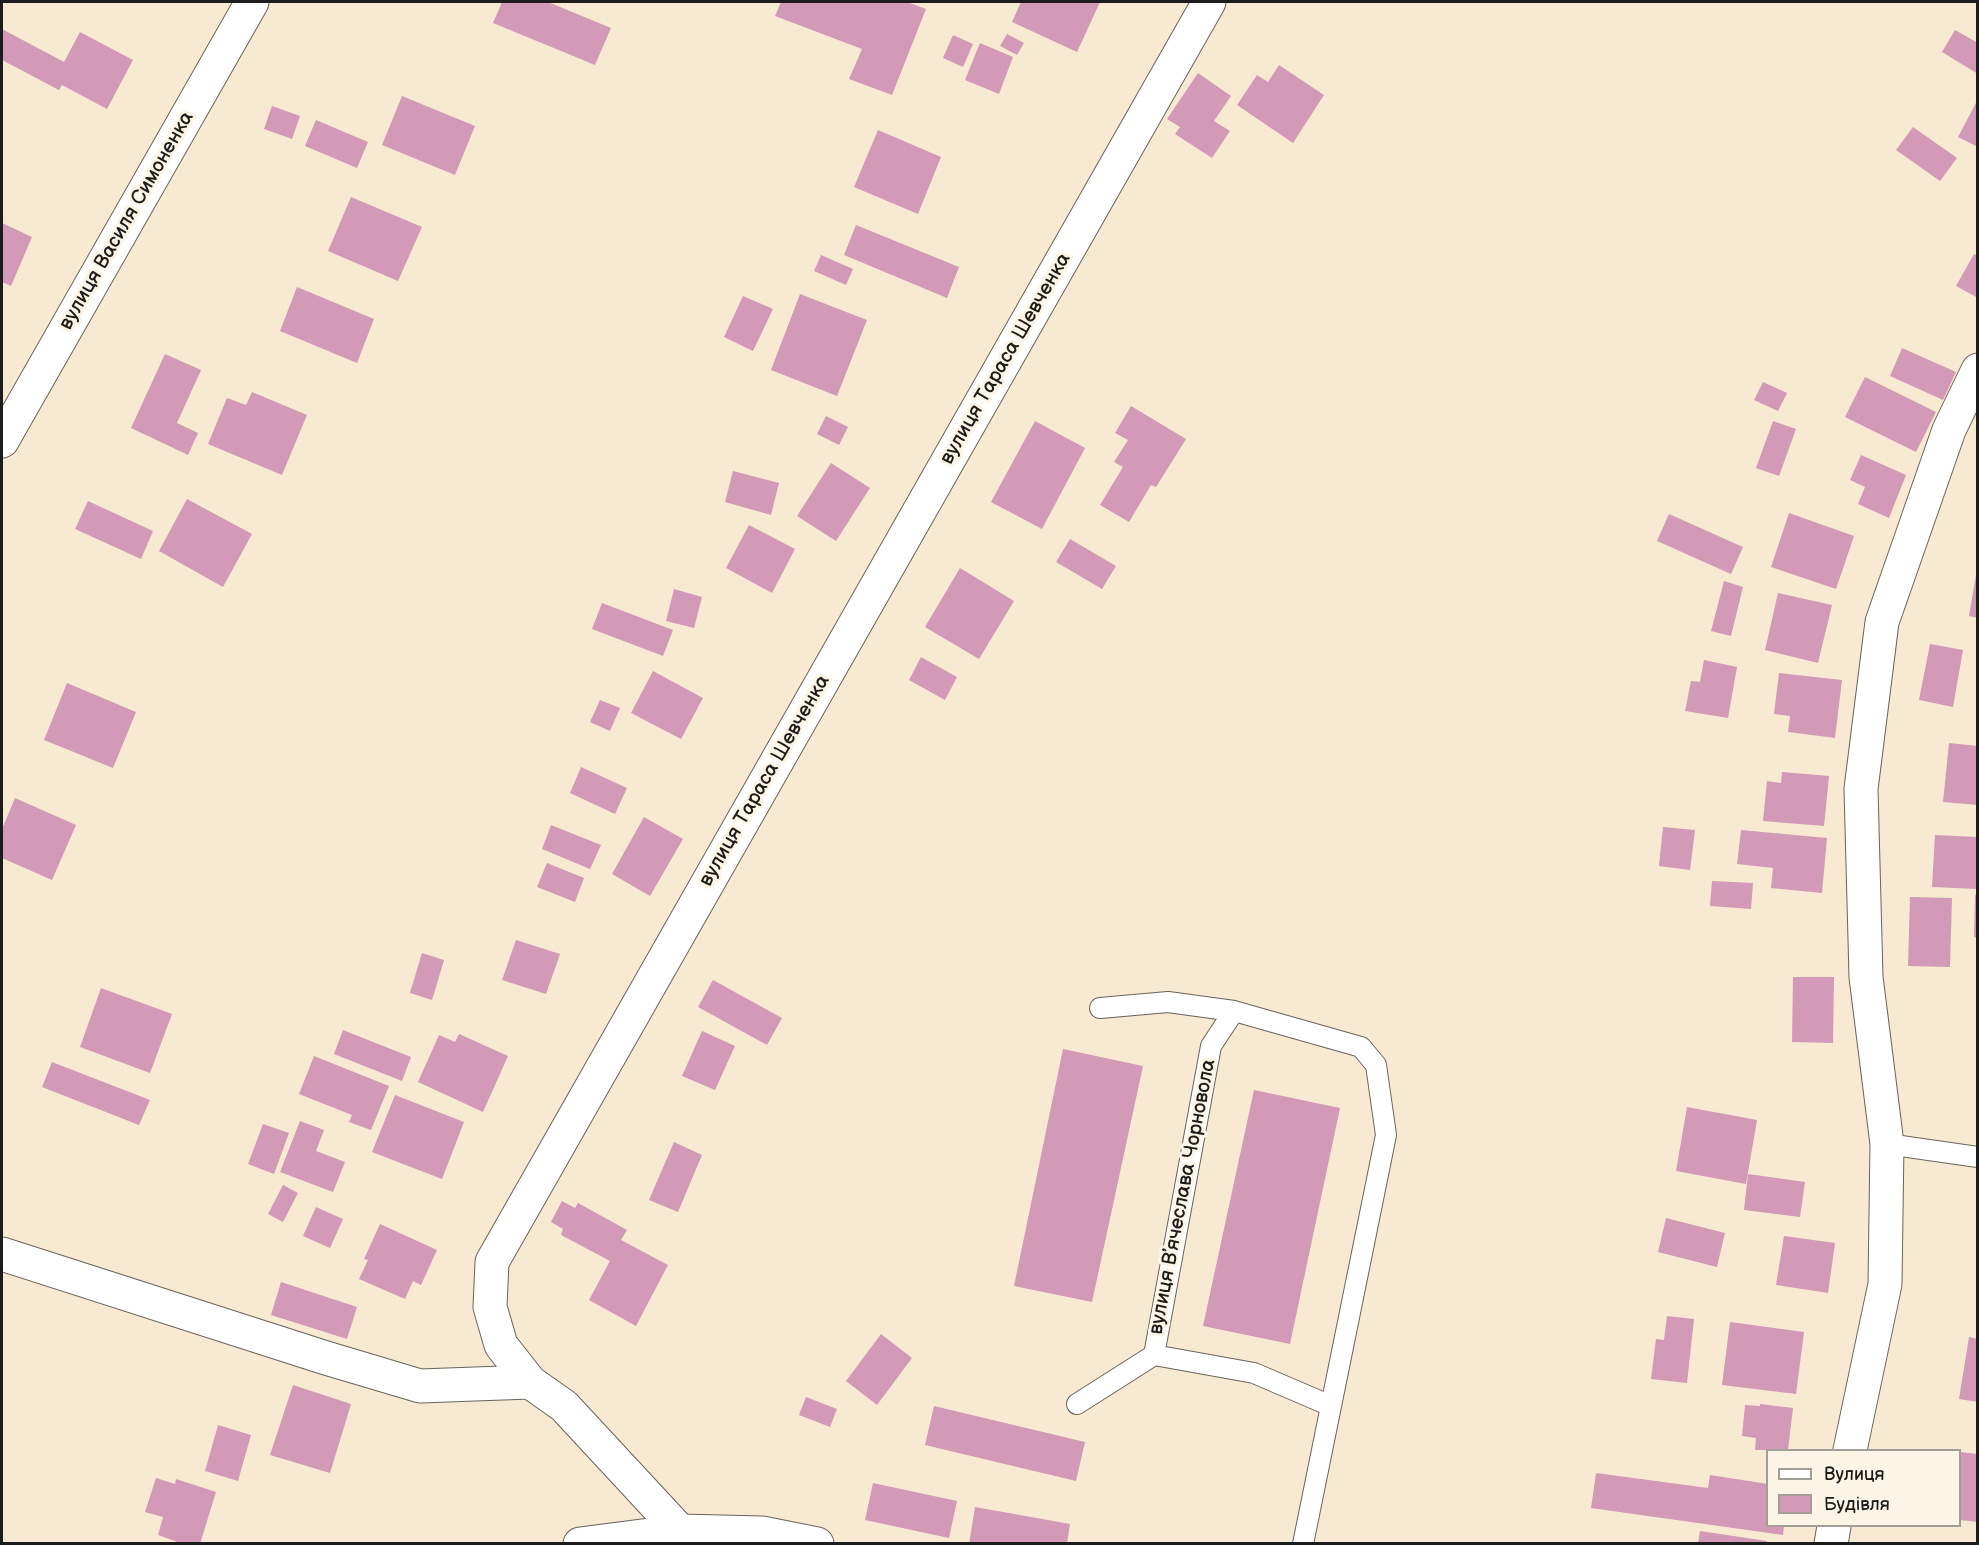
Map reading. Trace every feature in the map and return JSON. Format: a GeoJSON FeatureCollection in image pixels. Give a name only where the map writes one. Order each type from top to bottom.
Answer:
{"type":"FeatureCollection","features":[{"type":"Feature","properties":{"kind":"street","name":"вулиця Василя Симоненка"},"geometry":{"type":"LineString","coordinates":[[2,441],[252,2]]}},
{"type":"Feature","properties":{"kind":"street","name":"вулиця Тараса Шевченка"},"geometry":{"type":"LineString","coordinates":[[680,1531],[564,1406],[530,1382],[501,1345],[490,1307],[492,1262],[1209,2]]}},
{"type":"Feature","properties":{"kind":"street"},"geometry":{"type":"LineString","coordinates":[[1850,1449],[1885,1284],[1887,1144],[1866,977],[1861,789],[1882,622],[1949,430],[1977,370]]}},
{"type":"Feature","properties":{"kind":"street"},"geometry":{"type":"LineString","coordinates":[[2,1254],[420,1386],[530,1382]]}},
{"type":"Feature","properties":{"kind":"street"},"geometry":{"type":"LineString","coordinates":[[1831,1544],[1834,1527]]}},
{"type":"Feature","properties":{"kind":"street"},"geometry":{"type":"LineString","coordinates":[[580,1544],[680,1531],[762,1533],[817,1544]]}},
{"type":"Feature","properties":{"kind":"lane"},"geometry":{"type":"LineString","coordinates":[[1100,1008],[1168,1002],[1234,1011],[1361,1047],[1376,1065],[1386,1135],[1303,1544]]}},
{"type":"Feature","properties":{"kind":"lane","name":"вулиця Вʼячеслава Чорновола"},"geometry":{"type":"LineString","coordinates":[[1154,1354],[1211,1046],[1234,1011]]}},
{"type":"Feature","properties":{"kind":"lane"},"geometry":{"type":"LineString","coordinates":[[1887,1144],[1977,1157]]}},
{"type":"Feature","properties":{"kind":"lane","name":"вулиця Вʼячеслава Чорновола"},"geometry":{"type":"LineString","coordinates":[[1077,1404],[1154,1354],[1254,1373],[1331,1406]]}},
{"type":"Feature","properties":{"kind":"building"},"geometry":{"type":"Polygon","coordinates":[[[502,2],[548,2],[611,28],[595,65],[493,23],[502,2]]]}},
{"type":"Feature","properties":{"kind":"building"},"geometry":{"type":"Polygon","coordinates":[[[781,2],[907,2],[926,9],[892,95],[849,79],[862,49],[775,16],[781,2]]]}},
{"type":"Feature","properties":{"kind":"building"},"geometry":{"type":"Polygon","coordinates":[[[1021,2],[1100,2],[1077,52],[1012,22],[1021,2]]]}},
{"type":"Feature","properties":{"kind":"building"},"geometry":{"type":"Polygon","coordinates":[[[2,29],[64,62],[80,32],[133,60],[107,109],[62,85],[59,90],[2,60],[2,29]]]}},
{"type":"Feature","properties":{"kind":"building"},"geometry":{"type":"Polygon","coordinates":[[[1955,30],[1978,43],[1978,74],[1942,52],[1955,30]]]}},
{"type":"Feature","properties":{"kind":"building"},"geometry":{"type":"Polygon","coordinates":[[[1007,34],[1024,43],[1017,55],[1000,46],[1007,34]]]}},
{"type":"Feature","properties":{"kind":"building"},"geometry":{"type":"Polygon","coordinates":[[[953,35],[973,44],[963,67],[943,58],[953,35]]]}},
{"type":"Feature","properties":{"kind":"building"},"geometry":{"type":"Polygon","coordinates":[[[980,43],[1013,57],[999,94],[965,80],[980,43]]]}},
{"type":"Feature","properties":{"kind":"building"},"geometry":{"type":"Polygon","coordinates":[[[1279,65],[1324,95],[1293,143],[1237,105],[1257,75],[1268,82],[1279,65]]]}},
{"type":"Feature","properties":{"kind":"building"},"geometry":{"type":"Polygon","coordinates":[[[1198,73],[1231,96],[1214,121],[1230,131],[1212,158],[1175,134],[1180,127],[1167,119],[1198,73]]]}},
{"type":"Feature","properties":{"kind":"building"},"geometry":{"type":"Polygon","coordinates":[[[402,96],[475,126],[455,175],[382,145],[402,96]]]}},
{"type":"Feature","properties":{"kind":"building"},"geometry":{"type":"Polygon","coordinates":[[[1978,99],[1978,147],[1958,137],[1978,99]]]}},
{"type":"Feature","properties":{"kind":"building"},"geometry":{"type":"Polygon","coordinates":[[[272,106],[300,116],[292,139],[264,129],[272,106]]]}},
{"type":"Feature","properties":{"kind":"building"},"geometry":{"type":"Polygon","coordinates":[[[316,120],[368,142],[357,168],[305,146],[316,120]]]}},
{"type":"Feature","properties":{"kind":"building"},"geometry":{"type":"Polygon","coordinates":[[[1913,127],[1957,158],[1940,181],[1896,150],[1913,127]]]}},
{"type":"Feature","properties":{"kind":"building"},"geometry":{"type":"Polygon","coordinates":[[[878,130],[941,157],[918,214],[854,187],[878,130]]]}},
{"type":"Feature","properties":{"kind":"building"},"geometry":{"type":"Polygon","coordinates":[[[351,197],[422,227],[398,281],[328,251],[351,197]]]}},
{"type":"Feature","properties":{"kind":"building"},"geometry":{"type":"Polygon","coordinates":[[[2,223],[32,237],[11,286],[2,282],[2,223]]]}},
{"type":"Feature","properties":{"kind":"building"},"geometry":{"type":"Polygon","coordinates":[[[856,225],[959,267],[947,298],[844,255],[856,225]]]}},
{"type":"Feature","properties":{"kind":"building"},"geometry":{"type":"Polygon","coordinates":[[[1974,254],[1978,256],[1978,298],[1956,286],[1974,254]]]}},
{"type":"Feature","properties":{"kind":"building"},"geometry":{"type":"Polygon","coordinates":[[[821,255],[853,269],[846,285],[814,271],[821,255]]]}},
{"type":"Feature","properties":{"kind":"building"},"geometry":{"type":"Polygon","coordinates":[[[297,287],[374,319],[357,363],[280,331],[297,287]]]}},
{"type":"Feature","properties":{"kind":"building"},"geometry":{"type":"Polygon","coordinates":[[[800,294],[867,320],[837,396],[771,370],[800,294]]]}},
{"type":"Feature","properties":{"kind":"building"},"geometry":{"type":"Polygon","coordinates":[[[743,296],[773,309],[753,351],[724,337],[743,296]]]}},
{"type":"Feature","properties":{"kind":"building"},"geometry":{"type":"Polygon","coordinates":[[[1902,348],[1956,372],[1943,400],[1890,376],[1902,348]]]}},
{"type":"Feature","properties":{"kind":"building"},"geometry":{"type":"Polygon","coordinates":[[[165,354],[201,370],[177,423],[198,433],[188,455],[131,428],[165,354]]]}},
{"type":"Feature","properties":{"kind":"building"},"geometry":{"type":"Polygon","coordinates":[[[1865,377],[1936,412],[1916,452],[1845,417],[1865,377]]]}},
{"type":"Feature","properties":{"kind":"building"},"geometry":{"type":"Polygon","coordinates":[[[1763,382],[1787,393],[1778,411],[1754,400],[1763,382]]]}},
{"type":"Feature","properties":{"kind":"building"},"geometry":{"type":"Polygon","coordinates":[[[252,392],[307,415],[282,475],[208,444],[227,398],[246,405],[252,392]]]}},
{"type":"Feature","properties":{"kind":"building"},"geometry":{"type":"Polygon","coordinates":[[[1131,406],[1186,439],[1156,487],[1151,485],[1129,522],[1100,505],[1123,467],[1114,462],[1128,440],[1115,433],[1131,406]]]}},
{"type":"Feature","properties":{"kind":"building"},"geometry":{"type":"Polygon","coordinates":[[[826,416],[848,427],[839,445],[817,434],[826,416]]]}},
{"type":"Feature","properties":{"kind":"building"},"geometry":{"type":"Polygon","coordinates":[[[1035,421],[1085,448],[1042,529],[991,502],[1035,421]]]}},
{"type":"Feature","properties":{"kind":"building"},"geometry":{"type":"Polygon","coordinates":[[[1773,421],[1796,429],[1779,476],[1756,468],[1773,421]]]}},
{"type":"Feature","properties":{"kind":"building"},"geometry":{"type":"Polygon","coordinates":[[[1861,455],[1906,475],[1889,518],[1858,504],[1865,487],[1850,480],[1861,455]]]}},
{"type":"Feature","properties":{"kind":"building"},"geometry":{"type":"Polygon","coordinates":[[[831,463],[870,488],[836,541],[797,516],[831,463]]]}},
{"type":"Feature","properties":{"kind":"building"},"geometry":{"type":"Polygon","coordinates":[[[733,471],[779,483],[771,515],[725,502],[733,471]]]}},
{"type":"Feature","properties":{"kind":"building"},"geometry":{"type":"Polygon","coordinates":[[[187,499],[252,534],[223,587],[159,551],[187,499]]]}},
{"type":"Feature","properties":{"kind":"building"},"geometry":{"type":"Polygon","coordinates":[[[88,501],[153,531],[141,559],[75,529],[88,501]]]}},
{"type":"Feature","properties":{"kind":"building"},"geometry":{"type":"Polygon","coordinates":[[[1789,513],[1854,536],[1836,589],[1771,567],[1789,513]]]}},
{"type":"Feature","properties":{"kind":"building"},"geometry":{"type":"Polygon","coordinates":[[[1669,514],[1743,547],[1731,574],[1657,541],[1669,514]]]}},
{"type":"Feature","properties":{"kind":"building"},"geometry":{"type":"Polygon","coordinates":[[[749,525],[795,549],[772,593],[726,568],[749,525]]]}},
{"type":"Feature","properties":{"kind":"building"},"geometry":{"type":"Polygon","coordinates":[[[1070,539],[1116,566],[1102,589],[1056,562],[1070,539]]]}},
{"type":"Feature","properties":{"kind":"building"},"geometry":{"type":"Polygon","coordinates":[[[960,568],[1014,601],[979,659],[925,627],[960,568]]]}},
{"type":"Feature","properties":{"kind":"building"},"geometry":{"type":"Polygon","coordinates":[[[1976,575],[1978,575],[1978,618],[1969,616],[1976,575]]]}},
{"type":"Feature","properties":{"kind":"building"},"geometry":{"type":"Polygon","coordinates":[[[1724,581],[1743,587],[1731,636],[1711,631],[1724,581]]]}},
{"type":"Feature","properties":{"kind":"building"},"geometry":{"type":"Polygon","coordinates":[[[674,589],[702,597],[694,628],[666,621],[674,589]]]}},
{"type":"Feature","properties":{"kind":"building"},"geometry":{"type":"Polygon","coordinates":[[[1778,593],[1832,605],[1818,663],[1765,650],[1778,593]]]}},
{"type":"Feature","properties":{"kind":"building"},"geometry":{"type":"Polygon","coordinates":[[[602,603],[673,630],[663,656],[592,629],[602,603]]]}},
{"type":"Feature","properties":{"kind":"building"},"geometry":{"type":"Polygon","coordinates":[[[1930,644],[1963,650],[1953,707],[1919,700],[1930,644]]]}},
{"type":"Feature","properties":{"kind":"building"},"geometry":{"type":"Polygon","coordinates":[[[921,657],[957,677],[945,700],[909,680],[921,657]]]}},
{"type":"Feature","properties":{"kind":"building"},"geometry":{"type":"Polygon","coordinates":[[[1704,660],[1737,667],[1728,718],[1685,711],[1691,681],[1700,682],[1704,660]]]}},
{"type":"Feature","properties":{"kind":"building"},"geometry":{"type":"Polygon","coordinates":[[[653,671],[703,698],[681,739],[631,713],[653,671]]]}},
{"type":"Feature","properties":{"kind":"building"},"geometry":{"type":"Polygon","coordinates":[[[1779,673],[1842,680],[1835,738],[1788,732],[1790,716],[1774,714],[1779,673]]]}},
{"type":"Feature","properties":{"kind":"building"},"geometry":{"type":"Polygon","coordinates":[[[67,683],[136,712],[113,768],[44,740],[67,683]]]}},
{"type":"Feature","properties":{"kind":"building"},"geometry":{"type":"Polygon","coordinates":[[[600,700],[620,708],[610,731],[590,722],[600,700]]]}},
{"type":"Feature","properties":{"kind":"building"},"geometry":{"type":"Polygon","coordinates":[[[1949,743],[1978,746],[1978,805],[1943,802],[1949,743]]]}},
{"type":"Feature","properties":{"kind":"building"},"geometry":{"type":"Polygon","coordinates":[[[581,767],[627,788],[615,814],[570,793],[581,767]]]}},
{"type":"Feature","properties":{"kind":"building"},"geometry":{"type":"Polygon","coordinates":[[[1782,772],[1829,776],[1824,826],[1763,821],[1767,781],[1781,783],[1782,772]]]}},
{"type":"Feature","properties":{"kind":"building"},"geometry":{"type":"Polygon","coordinates":[[[15,798],[76,825],[52,880],[2,858],[2,829],[15,798]]]}},
{"type":"Feature","properties":{"kind":"building"},"geometry":{"type":"Polygon","coordinates":[[[644,817],[683,839],[650,896],[612,874],[644,817]]]}},
{"type":"Feature","properties":{"kind":"building"},"geometry":{"type":"Polygon","coordinates":[[[551,825],[601,845],[590,869],[542,849],[551,825]]]}},
{"type":"Feature","properties":{"kind":"building"},"geometry":{"type":"Polygon","coordinates":[[[1663,827],[1695,830],[1690,870],[1659,866],[1663,827]]]}},
{"type":"Feature","properties":{"kind":"building"},"geometry":{"type":"Polygon","coordinates":[[[1741,830],[1827,838],[1822,893],[1771,888],[1773,868],[1737,864],[1741,830]]]}},
{"type":"Feature","properties":{"kind":"building"},"geometry":{"type":"Polygon","coordinates":[[[1935,835],[1978,837],[1977,889],[1932,887],[1935,835]]]}},
{"type":"Feature","properties":{"kind":"building"},"geometry":{"type":"Polygon","coordinates":[[[547,863],[584,878],[575,902],[537,887],[547,863]]]}},
{"type":"Feature","properties":{"kind":"building"},"geometry":{"type":"Polygon","coordinates":[[[1712,881],[1753,883],[1751,909],[1710,906],[1712,881]]]}},
{"type":"Feature","properties":{"kind":"building"},"geometry":{"type":"Polygon","coordinates":[[[1975,895],[1978,895],[1978,938],[1974,937],[1975,895]]]}},
{"type":"Feature","properties":{"kind":"building"},"geometry":{"type":"Polygon","coordinates":[[[1910,897],[1952,898],[1950,967],[1908,966],[1910,897]]]}},
{"type":"Feature","properties":{"kind":"building"},"geometry":{"type":"Polygon","coordinates":[[[516,940],[560,954],[546,994],[502,980],[516,940]]]}},
{"type":"Feature","properties":{"kind":"building"},"geometry":{"type":"Polygon","coordinates":[[[422,953],[444,960],[432,1000],[410,993],[422,953]]]}},
{"type":"Feature","properties":{"kind":"building"},"geometry":{"type":"Polygon","coordinates":[[[1793,977],[1834,977],[1833,1043],[1792,1042],[1793,977]]]}},
{"type":"Feature","properties":{"kind":"building"},"geometry":{"type":"Polygon","coordinates":[[[713,980],[782,1018],[767,1045],[698,1007],[713,980]]]}},
{"type":"Feature","properties":{"kind":"building"},"geometry":{"type":"Polygon","coordinates":[[[101,988],[172,1014],[150,1073],[80,1047],[101,988]]]}},
{"type":"Feature","properties":{"kind":"building"},"geometry":{"type":"Polygon","coordinates":[[[343,1030],[411,1057],[402,1081],[334,1054],[343,1030]]]}},
{"type":"Feature","properties":{"kind":"building"},"geometry":{"type":"Polygon","coordinates":[[[702,1031],[735,1046],[715,1090],[682,1076],[702,1031]]]}},
{"type":"Feature","properties":{"kind":"building"},"geometry":{"type":"Polygon","coordinates":[[[459,1034],[508,1056],[483,1112],[418,1082],[439,1035],[455,1042],[459,1034]]]}},
{"type":"Feature","properties":{"kind":"building"},"geometry":{"type":"Polygon","coordinates":[[[1063,1049],[1143,1066],[1092,1302],[1014,1286],[1063,1049]]]}},
{"type":"Feature","properties":{"kind":"building"},"geometry":{"type":"Polygon","coordinates":[[[314,1056],[389,1086],[371,1130],[349,1122],[352,1115],[299,1094],[314,1056]]]}},
{"type":"Feature","properties":{"kind":"building"},"geometry":{"type":"Polygon","coordinates":[[[52,1062],[150,1100],[139,1125],[42,1087],[52,1062]]]}},
{"type":"Feature","properties":{"kind":"building"},"geometry":{"type":"Polygon","coordinates":[[[1254,1090],[1340,1108],[1290,1344],[1203,1326],[1254,1090]]]}},
{"type":"Feature","properties":{"kind":"building"},"geometry":{"type":"Polygon","coordinates":[[[395,1095],[464,1122],[442,1179],[372,1152],[395,1095]]]}},
{"type":"Feature","properties":{"kind":"building"},"geometry":{"type":"Polygon","coordinates":[[[1687,1107],[1757,1120],[1746,1184],[1676,1171],[1687,1107]]]}},
{"type":"Feature","properties":{"kind":"building"},"geometry":{"type":"Polygon","coordinates":[[[300,1121],[324,1130],[316,1151],[345,1162],[333,1192],[280,1172],[300,1121]]]}},
{"type":"Feature","properties":{"kind":"building"},"geometry":{"type":"Polygon","coordinates":[[[263,1124],[289,1133],[274,1174],[248,1164],[263,1124]]]}},
{"type":"Feature","properties":{"kind":"building"},"geometry":{"type":"Polygon","coordinates":[[[674,1142],[702,1155],[678,1212],[649,1200],[674,1142]]]}},
{"type":"Feature","properties":{"kind":"building"},"geometry":{"type":"Polygon","coordinates":[[[1748,1174],[1805,1182],[1800,1217],[1744,1210],[1748,1174]]]}},
{"type":"Feature","properties":{"kind":"building"},"geometry":{"type":"Polygon","coordinates":[[[283,1185],[298,1193],[283,1222],[268,1214],[283,1185]]]}},
{"type":"Feature","properties":{"kind":"building"},"geometry":{"type":"Polygon","coordinates":[[[562,1201],[575,1208],[578,1203],[627,1230],[621,1240],[668,1265],[636,1326],[589,1300],[610,1261],[561,1235],[563,1229],[551,1222],[562,1201]]]}},
{"type":"Feature","properties":{"kind":"building"},"geometry":{"type":"Polygon","coordinates":[[[316,1207],[343,1219],[330,1248],[303,1236],[316,1207]]]}},
{"type":"Feature","properties":{"kind":"building"},"geometry":{"type":"Polygon","coordinates":[[[1666,1218],[1725,1233],[1717,1267],[1658,1252],[1666,1218]]]}},
{"type":"Feature","properties":{"kind":"building"},"geometry":{"type":"Polygon","coordinates":[[[380,1224],[437,1250],[421,1285],[413,1281],[405,1299],[359,1279],[368,1260],[364,1259],[380,1224]]]}},
{"type":"Feature","properties":{"kind":"building"},"geometry":{"type":"Polygon","coordinates":[[[1784,1236],[1835,1243],[1828,1293],[1776,1285],[1784,1236]]]}},
{"type":"Feature","properties":{"kind":"building"},"geometry":{"type":"Polygon","coordinates":[[[281,1282],[357,1307],[347,1339],[271,1315],[281,1282]]]}},
{"type":"Feature","properties":{"kind":"building"},"geometry":{"type":"Polygon","coordinates":[[[1667,1316],[1694,1319],[1687,1383],[1651,1379],[1656,1339],[1664,1340],[1667,1316]]]}},
{"type":"Feature","properties":{"kind":"building"},"geometry":{"type":"Polygon","coordinates":[[[1730,1322],[1804,1332],[1796,1394],[1722,1385],[1730,1322]]]}},
{"type":"Feature","properties":{"kind":"building"},"geometry":{"type":"Polygon","coordinates":[[[881,1334],[912,1358],[877,1405],[846,1381],[881,1334]]]}},
{"type":"Feature","properties":{"kind":"building"},"geometry":{"type":"Polygon","coordinates":[[[1969,1337],[1978,1339],[1978,1402],[1959,1399],[1969,1337]]]}},
{"type":"Feature","properties":{"kind":"building"},"geometry":{"type":"Polygon","coordinates":[[[293,1385],[351,1404],[330,1473],[270,1455],[293,1385]]]}},
{"type":"Feature","properties":{"kind":"building"},"geometry":{"type":"Polygon","coordinates":[[[806,1397],[837,1409],[830,1427],[799,1415],[806,1397]]]}},
{"type":"Feature","properties":{"kind":"building"},"geometry":{"type":"Polygon","coordinates":[[[1760,1404],[1793,1408],[1788,1449],[1755,1450],[1756,1438],[1742,1436],[1745,1405],[1760,1406],[1760,1404]]]}},
{"type":"Feature","properties":{"kind":"building"},"geometry":{"type":"Polygon","coordinates":[[[934,1406],[1085,1442],[1076,1481],[925,1445],[934,1406]]]}},
{"type":"Feature","properties":{"kind":"building"},"geometry":{"type":"Polygon","coordinates":[[[218,1425],[251,1435],[238,1481],[205,1471],[218,1425]]]}},
{"type":"Feature","properties":{"kind":"building"},"geometry":{"type":"Polygon","coordinates":[[[1961,1452],[1978,1454],[1978,1522],[1961,1520],[1961,1452]]]}},
{"type":"Feature","properties":{"kind":"building"},"geometry":{"type":"Polygon","coordinates":[[[1596,1473],[1708,1488],[1710,1475],[1766,1484],[1766,1527],[1784,1527],[1783,1535],[1591,1508],[1596,1473]]]}},
{"type":"Feature","properties":{"kind":"building"},"geometry":{"type":"Polygon","coordinates":[[[156,1478],[175,1484],[176,1479],[216,1492],[200,1544],[183,1544],[158,1535],[163,1517],[145,1512],[156,1478]]]}},
{"type":"Feature","properties":{"kind":"building"},"geometry":{"type":"Polygon","coordinates":[[[873,1483],[957,1501],[949,1538],[865,1520],[873,1483]]]}},
{"type":"Feature","properties":{"kind":"building"},"geometry":{"type":"Polygon","coordinates":[[[975,1507],[1070,1524],[1067,1544],[969,1544],[975,1507]]]}},
{"type":"Feature","properties":{"kind":"building"},"geometry":{"type":"Polygon","coordinates":[[[1700,1531],[1767,1541],[1766,1544],[1698,1544],[1700,1531]]]}}]}
